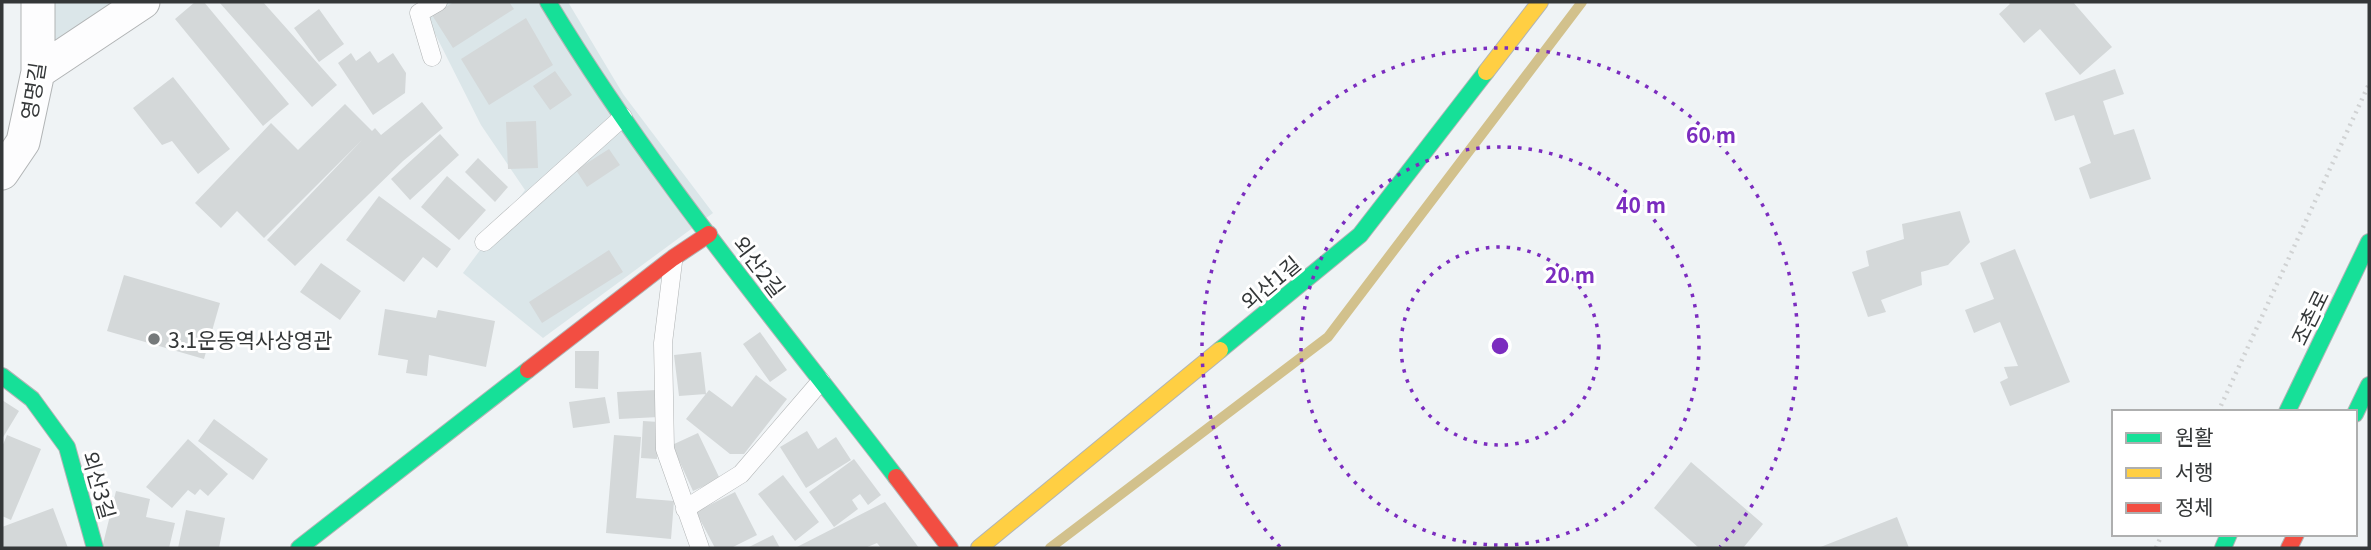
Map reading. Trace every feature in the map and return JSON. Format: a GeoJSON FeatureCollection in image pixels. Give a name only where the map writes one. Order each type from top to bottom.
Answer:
{"type":"FeatureCollection","features":[{"type":"Feature","properties":{"kind":"street","name":"영명길"},"geometry":{"type":"LineString","coordinates":[[2,173],[23,142],[38,72],[38,2]]}},
{"type":"Feature","properties":{"kind":"street"},"geometry":{"type":"LineString","coordinates":[[38,72],[143,2]]}},
{"type":"Feature","properties":{"kind":"street","name":"외산2길"},"geometry":{"type":"LineString","coordinates":[[548,2],[590,73],[709,234],[950,548]]}},
{"type":"Feature","properties":{"kind":"street","name":"외산1길"},"geometry":{"type":"LineString","coordinates":[[979,548],[1360,235],[1541,2]]}},
{"type":"Feature","properties":{"kind":"street"},"geometry":{"type":"LineString","coordinates":[[299,548],[673,258],[709,234]]}},
{"type":"Feature","properties":{"kind":"street","name":"조촌로"},"geometry":{"type":"LineString","coordinates":[[2288,410],[2369,242]]}},
{"type":"Feature","properties":{"kind":"street","name":"외산3길"},"geometry":{"type":"LineString","coordinates":[[2,376],[32,399],[67,446],[95,548]]}},
{"type":"Feature","properties":{"kind":"street"},"geometry":{"type":"LineString","coordinates":[[2357,410],[2369,385]]}},
{"type":"Feature","properties":{"kind":"lane"},"geometry":{"type":"LineString","coordinates":[[432,57],[419,13],[438,2]]}},
{"type":"Feature","properties":{"kind":"lane"},"geometry":{"type":"LineString","coordinates":[[484,242],[623,117]]}},
{"type":"Feature","properties":{"kind":"lane"},"geometry":{"type":"LineString","coordinates":[[673,258],[663,344],[665,449],[700,548]]}},
{"type":"Feature","properties":{"kind":"lane"},"geometry":{"type":"LineString","coordinates":[[685,509],[741,474],[821,381]]}},
{"type":"Feature","properties":{"kind":"path"},"geometry":{"type":"LineString","coordinates":[[2219,410],[2369,84]]}},
{"type":"Feature","properties":{"kind":"shaded area"},"geometry":{"type":"Polygon","coordinates":[[[53,2],[127,2],[53,41],[53,2]]]}},
{"type":"Feature","properties":{"kind":"shaded area"},"geometry":{"type":"Polygon","coordinates":[[[419,2],[568,2],[623,94],[713,213],[543,338],[463,273],[525,190],[481,125],[419,2]]]}},
{"type":"Feature","properties":{"kind":"building"},"geometry":{"type":"Polygon","coordinates":[[[195,2],[204,2],[289,104],[263,126],[175,19],[195,2]]]}},
{"type":"Feature","properties":{"kind":"building"},"geometry":{"type":"Polygon","coordinates":[[[219,2],[263,2],[337,85],[312,107],[219,2]]]}},
{"type":"Feature","properties":{"kind":"building"},"geometry":{"type":"Polygon","coordinates":[[[454,2],[509,2],[514,9],[453,48],[432,15],[454,2]]]}},
{"type":"Feature","properties":{"kind":"building"},"geometry":{"type":"Polygon","coordinates":[[[2008,2],[2073,2],[2112,47],[2080,75],[2040,29],[2024,43],[1999,14],[2010,4],[2008,2]]]}},
{"type":"Feature","properties":{"kind":"building"},"geometry":{"type":"Polygon","coordinates":[[[319,9],[344,44],[319,62],[294,28],[319,9]]]}},
{"type":"Feature","properties":{"kind":"building"},"geometry":{"type":"Polygon","coordinates":[[[526,18],[553,65],[489,105],[461,59],[526,18]]]}},
{"type":"Feature","properties":{"kind":"building"},"geometry":{"type":"Polygon","coordinates":[[[370,51],[378,63],[393,53],[406,73],[405,93],[373,115],[338,63],[351,53],[356,61],[370,51]]]}},
{"type":"Feature","properties":{"kind":"building"},"geometry":{"type":"Polygon","coordinates":[[[2115,69],[2124,94],[2103,101],[2114,135],[2134,129],[2151,179],[2090,199],[2079,168],[2091,163],[2074,115],[2055,121],[2045,93],[2115,69]]]}},
{"type":"Feature","properties":{"kind":"building"},"geometry":{"type":"Polygon","coordinates":[[[555,71],[572,95],[550,110],[533,86],[555,71]]]}},
{"type":"Feature","properties":{"kind":"building"},"geometry":{"type":"Polygon","coordinates":[[[173,77],[230,149],[198,174],[172,141],[162,145],[133,108],[173,77]]]}},
{"type":"Feature","properties":{"kind":"building"},"geometry":{"type":"Polygon","coordinates":[[[422,102],[443,128],[403,161],[295,266],[267,240],[362,140],[264,238],[237,211],[221,228],[195,203],[271,123],[298,150],[345,104],[372,131],[375,128],[381,135],[422,102]]]}},
{"type":"Feature","properties":{"kind":"building"},"geometry":{"type":"Polygon","coordinates":[[[536,121],[538,168],[508,169],[506,122],[536,121]]]}},
{"type":"Feature","properties":{"kind":"building"},"geometry":{"type":"Polygon","coordinates":[[[440,134],[459,155],[410,200],[391,179],[440,134]]]}},
{"type":"Feature","properties":{"kind":"building"},"geometry":{"type":"Polygon","coordinates":[[[609,149],[620,165],[587,187],[576,170],[609,149]]]}},
{"type":"Feature","properties":{"kind":"building"},"geometry":{"type":"Polygon","coordinates":[[[478,158],[508,187],[495,202],[465,172],[478,158]]]}},
{"type":"Feature","properties":{"kind":"building"},"geometry":{"type":"Polygon","coordinates":[[[447,176],[486,210],[459,240],[421,207],[447,176]]]}},
{"type":"Feature","properties":{"kind":"building"},"geometry":{"type":"Polygon","coordinates":[[[379,196],[451,249],[437,268],[423,257],[404,282],[346,240],[379,196]]]}},
{"type":"Feature","properties":{"kind":"building"},"geometry":{"type":"Polygon","coordinates":[[[1960,211],[1970,242],[1948,265],[1921,272],[1922,285],[1881,300],[1886,312],[1868,317],[1852,272],[1869,266],[1866,251],[1904,239],[1902,224],[1960,211]]]}},
{"type":"Feature","properties":{"kind":"building"},"geometry":{"type":"Polygon","coordinates":[[[2015,249],[2070,382],[2010,406],[2000,382],[2008,378],[2004,367],[2018,366],[2000,322],[1974,333],[1965,310],[1994,299],[1980,263],[2015,249]]]}},
{"type":"Feature","properties":{"kind":"building"},"geometry":{"type":"Polygon","coordinates":[[[609,250],[623,272],[542,323],[529,302],[609,250]]]}},
{"type":"Feature","properties":{"kind":"building"},"geometry":{"type":"Polygon","coordinates":[[[321,263],[361,291],[340,320],[300,292],[321,263]]]}},
{"type":"Feature","properties":{"kind":"building"},"geometry":{"type":"Polygon","coordinates":[[[124,275],[220,303],[204,359],[107,331],[124,275]]]}},
{"type":"Feature","properties":{"kind":"building"},"geometry":{"type":"Polygon","coordinates":[[[385,309],[436,318],[438,310],[495,321],[486,367],[429,355],[427,376],[406,373],[408,360],[378,355],[385,309]]]}},
{"type":"Feature","properties":{"kind":"building"},"geometry":{"type":"Polygon","coordinates":[[[760,332],[787,370],[770,382],[743,344],[760,332]]]}},
{"type":"Feature","properties":{"kind":"building"},"geometry":{"type":"Polygon","coordinates":[[[575,351],[599,351],[598,389],[575,388],[575,351]]]}},
{"type":"Feature","properties":{"kind":"building"},"geometry":{"type":"Polygon","coordinates":[[[701,352],[706,394],[679,396],[674,355],[701,352]]]}},
{"type":"Feature","properties":{"kind":"building"},"geometry":{"type":"Polygon","coordinates":[[[756,375],[787,399],[744,454],[730,454],[686,419],[709,390],[732,407],[756,375]]]}},
{"type":"Feature","properties":{"kind":"building"},"geometry":{"type":"Polygon","coordinates":[[[657,390],[659,417],[619,419],[617,392],[657,390]]]}},
{"type":"Feature","properties":{"kind":"building"},"geometry":{"type":"Polygon","coordinates":[[[605,397],[610,423],[573,428],[569,402],[605,397]]]}},
{"type":"Feature","properties":{"kind":"building"},"geometry":{"type":"Polygon","coordinates":[[[2,400],[19,411],[2,439],[2,400]]]}},
{"type":"Feature","properties":{"kind":"building"},"geometry":{"type":"Polygon","coordinates":[[[214,419],[268,459],[253,480],[198,441],[214,419]]]}},
{"type":"Feature","properties":{"kind":"building"},"geometry":{"type":"Polygon","coordinates":[[[643,421],[659,422],[657,459],[641,458],[643,421]]]}},
{"type":"Feature","properties":{"kind":"building"},"geometry":{"type":"Polygon","coordinates":[[[807,431],[818,449],[836,437],[851,460],[806,488],[780,447],[807,431]]]}},
{"type":"Feature","properties":{"kind":"building"},"geometry":{"type":"Polygon","coordinates":[[[698,433],[720,479],[693,491],[672,445],[698,433]]]}},
{"type":"Feature","properties":{"kind":"building"},"geometry":{"type":"Polygon","coordinates":[[[7,435],[41,449],[11,520],[2,516],[2,447],[7,435]]]}},
{"type":"Feature","properties":{"kind":"building"},"geometry":{"type":"Polygon","coordinates":[[[614,435],[641,437],[636,498],[674,501],[671,539],[606,533],[614,435]]]}},
{"type":"Feature","properties":{"kind":"building"},"geometry":{"type":"Polygon","coordinates":[[[188,439],[228,474],[208,496],[200,489],[195,495],[188,490],[172,508],[146,487],[188,439]]]}},
{"type":"Feature","properties":{"kind":"building"},"geometry":{"type":"Polygon","coordinates":[[[854,459],[881,495],[868,505],[860,494],[852,500],[858,509],[834,527],[809,492],[854,459]]]}},
{"type":"Feature","properties":{"kind":"building"},"geometry":{"type":"Polygon","coordinates":[[[1691,462],[1763,524],[1743,548],[1699,548],[1654,508],[1691,462]]]}},
{"type":"Feature","properties":{"kind":"building"},"geometry":{"type":"Polygon","coordinates":[[[783,475],[819,522],[795,541],[758,494],[783,475]]]}},
{"type":"Feature","properties":{"kind":"building"},"geometry":{"type":"Polygon","coordinates":[[[116,491],[150,499],[146,517],[175,523],[169,548],[102,548],[116,491]]]}},
{"type":"Feature","properties":{"kind":"building"},"geometry":{"type":"Polygon","coordinates":[[[735,492],[757,535],[731,548],[715,548],[696,512],[735,492]]]}},
{"type":"Feature","properties":{"kind":"building"},"geometry":{"type":"Polygon","coordinates":[[[885,502],[919,548],[881,548],[877,543],[865,548],[795,548],[885,502]]]}},
{"type":"Feature","properties":{"kind":"building"},"geometry":{"type":"Polygon","coordinates":[[[53,508],[68,548],[2,548],[2,527],[53,508]]]}},
{"type":"Feature","properties":{"kind":"building"},"geometry":{"type":"Polygon","coordinates":[[[186,510],[225,518],[219,548],[178,548],[186,510]]]}},
{"type":"Feature","properties":{"kind":"building"},"geometry":{"type":"Polygon","coordinates":[[[1897,517],[1909,548],[1818,548],[1897,517]]]}},
{"type":"Feature","properties":{"kind":"building"},"geometry":{"type":"Polygon","coordinates":[[[773,535],[780,548],[747,548],[773,535]]]}},
{"type":"Feature","properties":{"kind":"waterway"},"geometry":{"type":"LineString","coordinates":[[1050,548],[1328,337],[1582,2]]}},
{"type":"Feature","properties":{"kind":"traffic: fast"},"geometry":{"type":"LineString","coordinates":[[548,2],[587,64],[671,185],[896,477]]}},
{"type":"Feature","properties":{"kind":"traffic: fast"},"geometry":{"type":"LineString","coordinates":[[1220,350],[1360,235],[1486,72]]}},
{"type":"Feature","properties":{"kind":"traffic: fast"},"geometry":{"type":"LineString","coordinates":[[2288,410],[2369,242]]}},
{"type":"Feature","properties":{"kind":"traffic: fast"},"geometry":{"type":"LineString","coordinates":[[299,548],[528,370]]}},
{"type":"Feature","properties":{"kind":"traffic: fast"},"geometry":{"type":"LineString","coordinates":[[2,376],[32,399],[67,447],[95,548]]}},
{"type":"Feature","properties":{"kind":"traffic: fast"},"geometry":{"type":"LineString","coordinates":[[2357,410],[2369,385]]}},
{"type":"Feature","properties":{"kind":"traffic: fast"},"geometry":{"type":"LineString","coordinates":[[2223,548],[2228,536]]}},
{"type":"Feature","properties":{"kind":"traffic: slow"},"geometry":{"type":"LineString","coordinates":[[1486,72],[1540,2]]}},
{"type":"Feature","properties":{"kind":"traffic: slow"},"geometry":{"type":"LineString","coordinates":[[979,548],[1220,350]]}},
{"type":"Feature","properties":{"kind":"traffic: jam"},"geometry":{"type":"LineString","coordinates":[[528,370],[673,258],[709,234]]}},
{"type":"Feature","properties":{"kind":"traffic: jam"},"geometry":{"type":"LineString","coordinates":[[896,477],[950,548]]}},
{"type":"Feature","properties":{"kind":"traffic: jam"},"geometry":{"type":"LineString","coordinates":[[2289,548],[2295,536]]}},
{"type":"Feature","properties":{"kind":"place","name":"3.1운동역사상영관"},"geometry":{"type":"Point","coordinates":[154,339]}}]}
